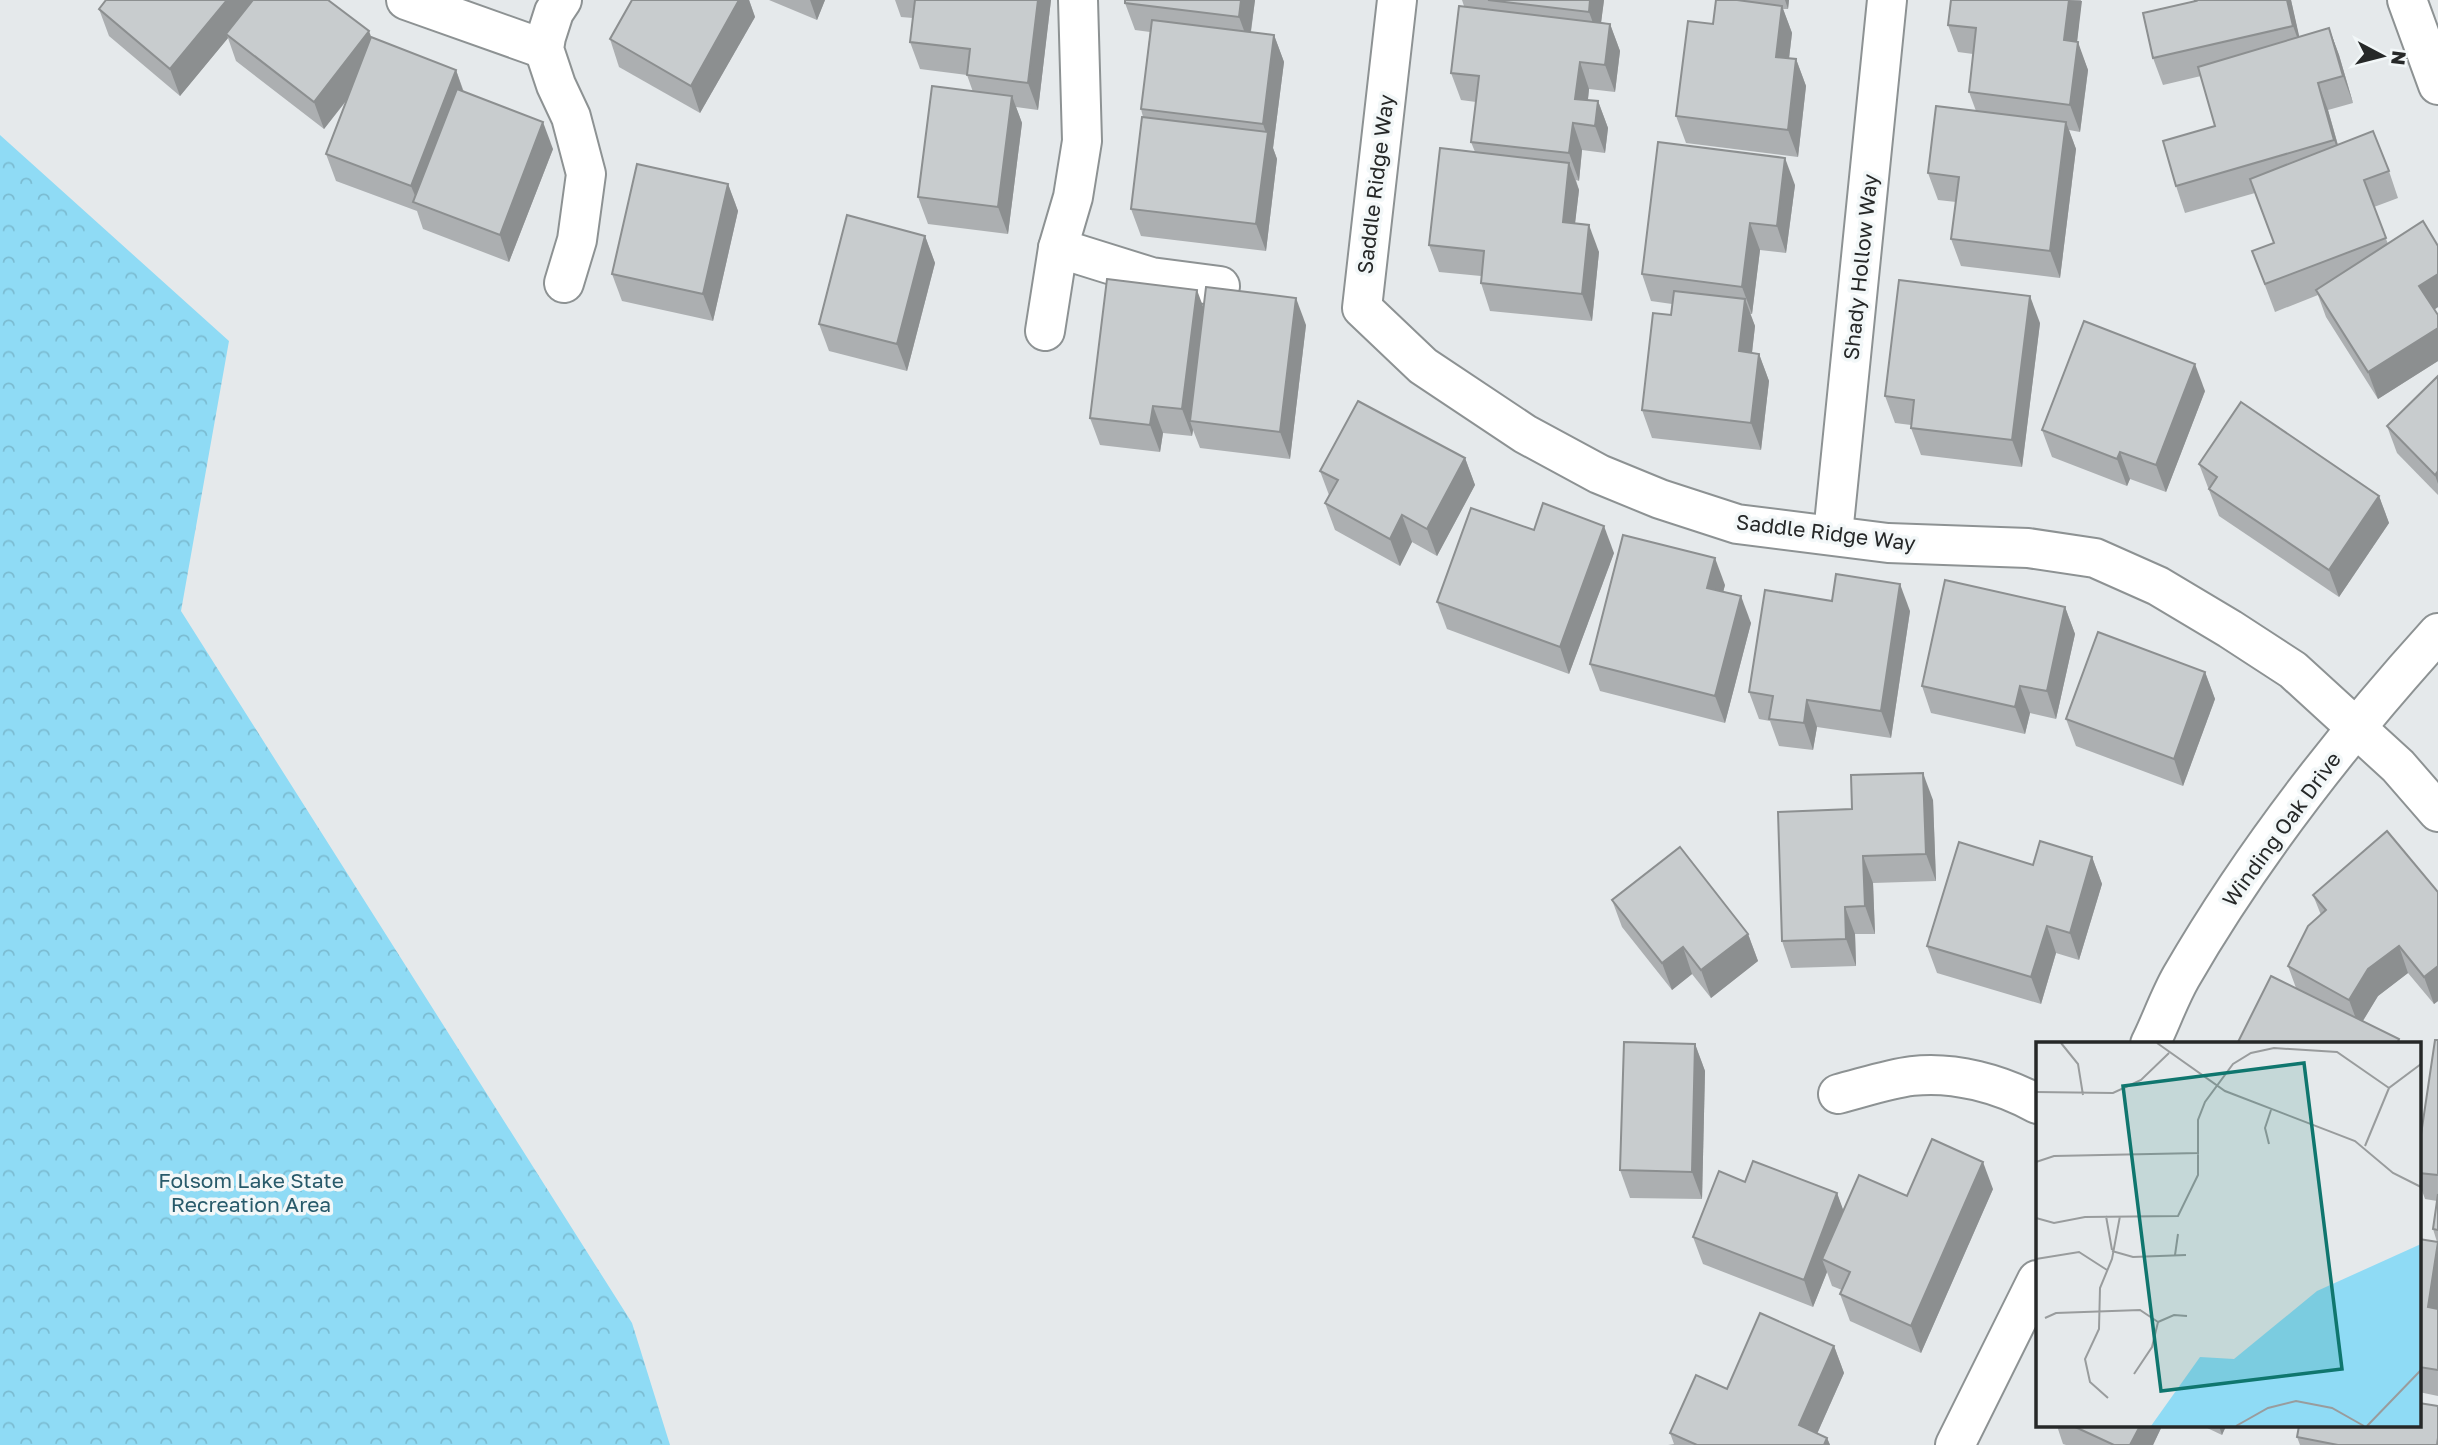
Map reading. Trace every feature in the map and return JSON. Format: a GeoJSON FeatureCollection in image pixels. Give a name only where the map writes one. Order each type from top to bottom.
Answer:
{"type":"FeatureCollection","features":[{"type":"Feature","properties":{"kind":"street"},"geometry":{"type":"LineString","coordinates":[[406,0],[544,49]]}},
{"type":"Feature","properties":{"kind":"street"},"geometry":{"type":"LineString","coordinates":[[562,0],[554,12],[544,49],[556,85],[571,117],[586,174],[577,240],[564,283]]}},
{"type":"Feature","properties":{"kind":"street"},"geometry":{"type":"LineString","coordinates":[[1045,331],[1058,248],[1073,197],[1082,142],[1078,0]]}},
{"type":"Feature","properties":{"kind":"street","name":"Saddle Ridge Way"},"geometry":{"type":"LineString","coordinates":[[1397,0],[1362,308],[1423,366],[1525,434],[1599,474],[1660,499],[1738,524],[1888,543],[2028,548],[2095,558],[2158,586],[2230,628],[2292,670],[2398,766],[2438,811]]}},
{"type":"Feature","properties":{"kind":"street","name":"Shady Hollow Way"},"geometry":{"type":"LineString","coordinates":[[1833,534],[1887,0]]}},
{"type":"Feature","properties":{"kind":"street"},"geometry":{"type":"LineString","coordinates":[[2407,0],[2438,85]]}},
{"type":"Feature","properties":{"kind":"street"},"geometry":{"type":"LineString","coordinates":[[1058,248],[1151,277],[1220,286]]}},
{"type":"Feature","properties":{"kind":"street","name":"Winding Oak Drive"},"geometry":{"type":"LineString","coordinates":[[2151,1042],[2180,979],[2245,874],[2298,798],[2438,633]]}},
{"type":"Feature","properties":{"kind":"street"},"geometry":{"type":"LineString","coordinates":[[1838,1094],[1912,1076],[1965,1077],[2036,1103]]}},
{"type":"Feature","properties":{"kind":"street"},"geometry":{"type":"LineString","coordinates":[[1955,1445],[2036,1282]]}},
{"type":"Feature","properties":{"kind":"green space","name":"Folsom Lake State Recreation Area"},"geometry":{"type":"Polygon","coordinates":[[[0,135],[229,341],[181,611],[632,1323],[670,1445],[0,1445],[0,135]]]}},
{"type":"Feature","properties":{"kind":"building"},"geometry":{"type":"Polygon","coordinates":[[[106,0],[227,0],[170,69],[99,9],[106,0]]]}},
{"type":"Feature","properties":{"kind":"building"},"geometry":{"type":"Polygon","coordinates":[[[253,0],[328,0],[369,31],[314,102],[226,34],[253,0]]]}},
{"type":"Feature","properties":{"kind":"building"},"geometry":{"type":"Polygon","coordinates":[[[632,0],[739,0],[691,86],[610,39],[632,0]]]}},
{"type":"Feature","properties":{"kind":"building"},"geometry":{"type":"Polygon","coordinates":[[[915,0],[1038,0],[1028,83],[967,75],[970,49],[910,42],[915,0]]]}},
{"type":"Feature","properties":{"kind":"building"},"geometry":{"type":"Polygon","coordinates":[[[1125,0],[1241,0],[1239,17],[1125,3],[1125,0]]]}},
{"type":"Feature","properties":{"kind":"building"},"geometry":{"type":"Polygon","coordinates":[[[1488,0],[1590,0],[1589,12],[1488,0]]]}},
{"type":"Feature","properties":{"kind":"building"},"geometry":{"type":"Polygon","coordinates":[[[1716,0],[1782,6],[1776,57],[1796,59],[1788,130],[1676,116],[1688,21],[1713,24],[1716,0]]]}},
{"type":"Feature","properties":{"kind":"building"},"geometry":{"type":"Polygon","coordinates":[[[1951,0],[2069,0],[2064,40],[2078,42],[2070,105],[1969,92],[1976,28],[1948,25],[1951,0]]]}},
{"type":"Feature","properties":{"kind":"building"},"geometry":{"type":"Polygon","coordinates":[[[2195,0],[2287,0],[2293,26],[2153,58],[2143,13],[2195,0]]]}},
{"type":"Feature","properties":{"kind":"building"},"geometry":{"type":"Polygon","coordinates":[[[1459,6],[1610,24],[1605,65],[1580,62],[1575,99],[1598,101],[1595,126],[1573,123],[1569,153],[1471,142],[1479,76],[1451,73],[1459,6]]]}},
{"type":"Feature","properties":{"kind":"building"},"geometry":{"type":"Polygon","coordinates":[[[1152,20],[1274,35],[1263,124],[1141,109],[1152,20]]]}},
{"type":"Feature","properties":{"kind":"building"},"geometry":{"type":"Polygon","coordinates":[[[2329,28],[2343,76],[2318,83],[2334,140],[2176,186],[2163,141],[2215,126],[2198,67],[2329,28]]]}},
{"type":"Feature","properties":{"kind":"building"},"geometry":{"type":"Polygon","coordinates":[[[371,37],[456,70],[411,186],[326,154],[371,37]]]}},
{"type":"Feature","properties":{"kind":"building"},"geometry":{"type":"Polygon","coordinates":[[[932,86],[1012,96],[998,207],[918,197],[932,86]]]}},
{"type":"Feature","properties":{"kind":"building"},"geometry":{"type":"Polygon","coordinates":[[[457,89],[543,122],[500,235],[413,202],[457,89]]]}},
{"type":"Feature","properties":{"kind":"building"},"geometry":{"type":"Polygon","coordinates":[[[1936,106],[2066,122],[2050,251],[1951,239],[1959,177],[1928,173],[1936,106]]]}},
{"type":"Feature","properties":{"kind":"building"},"geometry":{"type":"Polygon","coordinates":[[[1142,117],[1268,132],[1256,224],[1131,209],[1142,117]]]}},
{"type":"Feature","properties":{"kind":"building"},"geometry":{"type":"Polygon","coordinates":[[[2373,131],[2389,171],[2364,180],[2386,238],[2265,284],[2252,251],[2274,243],[2250,179],[2373,131]]]}},
{"type":"Feature","properties":{"kind":"building"},"geometry":{"type":"Polygon","coordinates":[[[1658,142],[1785,158],[1777,226],[1750,223],[1742,287],[1642,274],[1658,142]]]}},
{"type":"Feature","properties":{"kind":"building"},"geometry":{"type":"Polygon","coordinates":[[[1440,148],[1569,163],[1563,222],[1589,225],[1582,294],[1481,283],[1484,251],[1429,245],[1440,148]]]}},
{"type":"Feature","properties":{"kind":"building"},"geometry":{"type":"Polygon","coordinates":[[[637,164],[728,184],[703,294],[612,274],[637,164]]]}},
{"type":"Feature","properties":{"kind":"building"},"geometry":{"type":"Polygon","coordinates":[[[847,215],[925,236],[897,344],[819,324],[847,215]]]}},
{"type":"Feature","properties":{"kind":"building"},"geometry":{"type":"Polygon","coordinates":[[[2423,221],[2438,246],[2438,274],[2419,286],[2438,315],[2438,328],[2368,372],[2316,290],[2423,221]]]}},
{"type":"Feature","properties":{"kind":"building"},"geometry":{"type":"Polygon","coordinates":[[[1107,279],[1197,290],[1182,409],[1153,406],[1150,425],[1090,418],[1107,279]]]}},
{"type":"Feature","properties":{"kind":"building"},"geometry":{"type":"Polygon","coordinates":[[[1899,280],[2030,296],[2012,440],[1911,428],[1914,400],[1885,396],[1899,280]]]}},
{"type":"Feature","properties":{"kind":"building"},"geometry":{"type":"Polygon","coordinates":[[[1206,287],[1296,298],[1280,432],[1190,421],[1206,287]]]}},
{"type":"Feature","properties":{"kind":"building"},"geometry":{"type":"Polygon","coordinates":[[[1674,291],[1745,299],[1739,351],[1759,354],[1751,423],[1642,410],[1653,313],[1671,315],[1674,291]]]}},
{"type":"Feature","properties":{"kind":"building"},"geometry":{"type":"Polygon","coordinates":[[[2084,321],[2195,364],[2156,465],[2120,452],[2117,459],[2042,430],[2084,321]]]}},
{"type":"Feature","properties":{"kind":"building"},"geometry":{"type":"Polygon","coordinates":[[[2438,376],[2438,471],[2435,475],[2387,426],[2438,376]]]}},
{"type":"Feature","properties":{"kind":"building"},"geometry":{"type":"Polygon","coordinates":[[[1358,401],[1465,458],[1427,529],[1402,515],[1390,539],[1325,503],[1338,480],[1320,471],[1358,401]]]}},
{"type":"Feature","properties":{"kind":"building"},"geometry":{"type":"Polygon","coordinates":[[[2241,402],[2379,496],[2329,570],[2209,489],[2217,477],[2199,464],[2241,402]]]}},
{"type":"Feature","properties":{"kind":"building"},"geometry":{"type":"Polygon","coordinates":[[[1543,503],[1604,526],[1560,647],[1437,602],[1471,508],[1534,530],[1543,503]]]}},
{"type":"Feature","properties":{"kind":"building"},"geometry":{"type":"Polygon","coordinates":[[[1623,535],[1715,558],[1707,588],[1741,596],[1715,696],[1590,664],[1623,535]]]}},
{"type":"Feature","properties":{"kind":"building"},"geometry":{"type":"Polygon","coordinates":[[[1836,574],[1900,584],[1881,711],[1807,700],[1804,723],[1769,719],[1773,696],[1749,692],[1765,590],[1832,601],[1836,574]]]}},
{"type":"Feature","properties":{"kind":"building"},"geometry":{"type":"Polygon","coordinates":[[[1945,580],[2065,607],[2047,691],[2020,686],[2015,707],[1922,686],[1945,580]]]}},
{"type":"Feature","properties":{"kind":"building"},"geometry":{"type":"Polygon","coordinates":[[[2098,632],[2205,672],[2174,759],[2066,719],[2098,632]]]}},
{"type":"Feature","properties":{"kind":"building"},"geometry":{"type":"Polygon","coordinates":[[[1923,773],[1926,854],[1863,856],[1865,906],[1845,907],[1846,939],[1782,941],[1778,812],[1852,809],[1851,775],[1923,773]]]}},
{"type":"Feature","properties":{"kind":"building"},"geometry":{"type":"Polygon","coordinates":[[[2387,831],[2438,892],[2438,966],[2424,977],[2399,946],[2368,969],[2349,1000],[2288,966],[2308,926],[2326,910],[2313,895],[2387,831]]]}},
{"type":"Feature","properties":{"kind":"building"},"geometry":{"type":"Polygon","coordinates":[[[2040,841],[2092,857],[2070,933],[2047,926],[2031,977],[1927,946],[1959,842],[2033,865],[2040,841]]]}},
{"type":"Feature","properties":{"kind":"building"},"geometry":{"type":"Polygon","coordinates":[[[1680,847],[1748,934],[1701,970],[1683,947],[1662,963],[1612,900],[1680,847]]]}},
{"type":"Feature","properties":{"kind":"building"},"geometry":{"type":"Polygon","coordinates":[[[2271,976],[2399,1039],[2398,1042],[2238,1042],[2271,976]]]}},
{"type":"Feature","properties":{"kind":"building"},"geometry":{"type":"Polygon","coordinates":[[[2435,1040],[2438,1040],[2438,1175],[2420,1173],[2420,1141],[2435,1040]]]}},
{"type":"Feature","properties":{"kind":"building"},"geometry":{"type":"Polygon","coordinates":[[[1624,1042],[1695,1044],[1692,1172],[1620,1170],[1624,1042]]]}},
{"type":"Feature","properties":{"kind":"building"},"geometry":{"type":"Polygon","coordinates":[[[1932,1139],[1983,1162],[1911,1326],[1840,1294],[1850,1272],[1822,1259],[1859,1175],[1907,1196],[1932,1139]]]}},
{"type":"Feature","properties":{"kind":"building"},"geometry":{"type":"Polygon","coordinates":[[[1753,1161],[1837,1193],[1804,1280],[1693,1237],[1719,1171],[1745,1182],[1753,1161]]]}},
{"type":"Feature","properties":{"kind":"building"},"geometry":{"type":"Polygon","coordinates":[[[2438,1194],[2438,1230],[2433,1229],[2438,1194]]]}},
{"type":"Feature","properties":{"kind":"building"},"geometry":{"type":"Polygon","coordinates":[[[2420,1239],[2438,1242],[2428,1307],[2438,1309],[2438,1370],[2420,1367],[2420,1239]]]}},
{"type":"Feature","properties":{"kind":"building"},"geometry":{"type":"Polygon","coordinates":[[[1760,1313],[1834,1346],[1799,1425],[1827,1438],[1824,1445],[1697,1445],[1670,1433],[1696,1375],[1727,1389],[1760,1313]]]}},
{"type":"Feature","properties":{"kind":"building"},"geometry":{"type":"Polygon","coordinates":[[[2420,1403],[2438,1406],[2437,1445],[2338,1445],[2297,1437],[2299,1428],[2420,1428],[2420,1403]]]}},
{"type":"Feature","properties":{"kind":"building"},"geometry":{"type":"Polygon","coordinates":[[[2077,1428],[2139,1428],[2130,1445],[2114,1445],[2077,1428]]]}}]}
